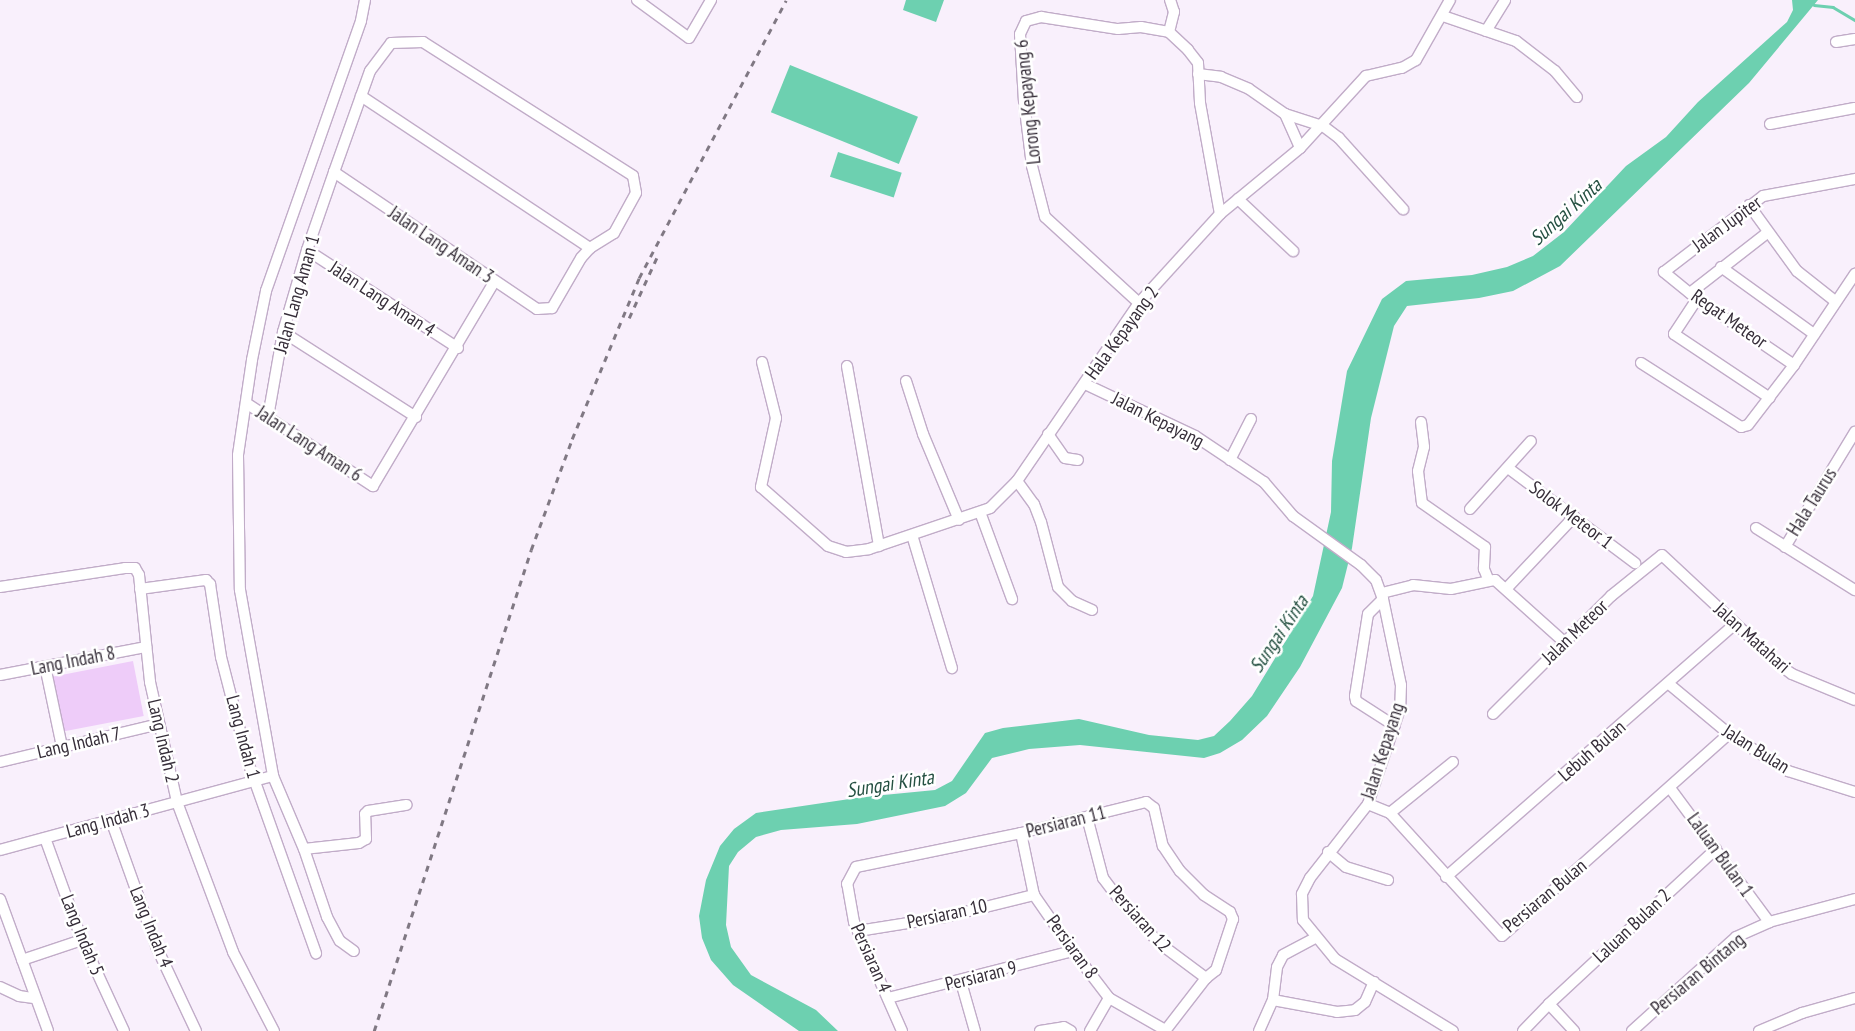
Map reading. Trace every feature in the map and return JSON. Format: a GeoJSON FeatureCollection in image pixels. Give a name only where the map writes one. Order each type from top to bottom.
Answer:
{"type":"FeatureCollection","features":[{"type":"Feature","properties":{"kind":"street"},"geometry":{"type":"LineString","coordinates":[[354,951],[340,941],[327,917],[304,849],[273,776],[240,590],[238,455],[266,291],[361,21],[365,0]]}},
{"type":"Feature","properties":{"kind":"street"},"geometry":{"type":"LineString","coordinates":[[637,0],[689,38],[711,0]]}},
{"type":"Feature","properties":{"kind":"street"},"geometry":{"type":"LineString","coordinates":[[1170,0],[1174,12],[1170,32],[1198,63],[1200,103],[1220,214]]}},
{"type":"Feature","properties":{"kind":"street","name":"Hala Kepayang 2"},"geometry":{"type":"LineString","coordinates":[[762,362],[776,418],[761,487],[836,550],[879,546],[990,508],[1016,481],[1085,384],[1139,303],[1220,214],[1300,148],[1323,126],[1366,76],[1402,68],[1416,60],[1443,16],[1450,0]]}},
{"type":"Feature","properties":{"kind":"street"},"geometry":{"type":"LineString","coordinates":[[1486,31],[1505,0]]}},
{"type":"Feature","properties":{"kind":"street"},"geometry":{"type":"LineString","coordinates":[[1443,16],[1516,41],[1555,71],[1577,96]]}},
{"type":"Feature","properties":{"kind":"street","name":"Lorong Kepayang 6"},"geometry":{"type":"LineString","coordinates":[[1139,303],[1045,217],[1032,166],[1020,34],[1026,21],[1041,17],[1118,29],[1141,27],[1170,32]]}},
{"type":"Feature","properties":{"kind":"street"},"geometry":{"type":"LineString","coordinates":[[1836,42],[1855,39]]}},
{"type":"Feature","properties":{"kind":"street","name":"Jalan Lang Aman 1"},"geometry":{"type":"LineString","coordinates":[[268,417],[283,332],[307,250],[370,72],[391,43],[423,42],[633,176],[636,193],[614,233],[590,248]]}},
{"type":"Feature","properties":{"kind":"street"},"geometry":{"type":"LineString","coordinates":[[1198,74],[1221,77],[1249,89],[1285,114],[1323,126],[1339,138],[1403,209]]}},
{"type":"Feature","properties":{"kind":"street"},"geometry":{"type":"LineString","coordinates":[[362,96],[590,248]]}},
{"type":"Feature","properties":{"kind":"street"},"geometry":{"type":"LineString","coordinates":[[1770,124],[1855,108]]}},
{"type":"Feature","properties":{"kind":"street"},"geometry":{"type":"LineString","coordinates":[[1285,114],[1300,148]]}},
{"type":"Feature","properties":{"kind":"street","name":"Jalan Lang Aman 3"},"geometry":{"type":"LineString","coordinates":[[334,172],[494,282],[537,308],[552,308],[590,248]]}},
{"type":"Feature","properties":{"kind":"street","name":"Jalan Jupiter"},"geometry":{"type":"LineString","coordinates":[[1664,272],[1749,205],[1773,193],[1855,179]]}},
{"type":"Feature","properties":{"kind":"street"},"geometry":{"type":"LineString","coordinates":[[1238,199],[1293,251]]}},
{"type":"Feature","properties":{"kind":"street"},"geometry":{"type":"LineString","coordinates":[[1749,205],[1797,272],[1835,301]]}},
{"type":"Feature","properties":{"kind":"street"},"geometry":{"type":"LineString","coordinates":[[1767,232],[1721,267],[1693,296],[1674,334],[1770,398]]}},
{"type":"Feature","properties":{"kind":"street","name":"Jalan Lang Aman 4"},"geometry":{"type":"LineString","coordinates":[[307,250],[458,348]]}},
{"type":"Feature","properties":{"kind":"street"},"geometry":{"type":"LineString","coordinates":[[1721,267],[1814,334]]}},
{"type":"Feature","properties":{"kind":"street","name":"Regat Meteor"},"geometry":{"type":"LineString","coordinates":[[1664,272],[1693,296],[1794,365]]}},
{"type":"Feature","properties":{"kind":"street"},"geometry":{"type":"LineString","coordinates":[[1641,363],[1741,427],[1748,425],[1794,365],[1835,301],[1855,274]]}},
{"type":"Feature","properties":{"kind":"street"},"geometry":{"type":"LineString","coordinates":[[283,332],[416,417],[458,348],[494,282]]}},
{"type":"Feature","properties":{"kind":"street"},"geometry":{"type":"LineString","coordinates":[[847,366],[879,546]]}},
{"type":"Feature","properties":{"kind":"street"},"geometry":{"type":"LineString","coordinates":[[906,381],[923,434],[959,520]]}},
{"type":"Feature","properties":{"kind":"street","name":"Jalan Kepayang"},"geometry":{"type":"LineString","coordinates":[[1085,384],[1195,436],[1264,482],[1306,527],[1361,564],[1376,580],[1383,596],[1402,685],[1400,709],[1368,804],[1328,852],[1302,894],[1303,920],[1315,938],[1335,959],[1452,1031]]}},
{"type":"Feature","properties":{"kind":"street","name":"Jalan Lang Aman 6"},"geometry":{"type":"LineString","coordinates":[[246,402],[373,486],[416,417]]}},
{"type":"Feature","properties":{"kind":"street"},"geometry":{"type":"LineString","coordinates":[[1230,460],[1251,418]]}},
{"type":"Feature","properties":{"kind":"street"},"geometry":{"type":"LineString","coordinates":[[1421,422],[1424,447],[1418,470],[1422,503],[1485,546],[1484,568],[1488,579]]}},
{"type":"Feature","properties":{"kind":"street","name":"Hala Taurus"},"geometry":{"type":"LineString","coordinates":[[1784,547],[1855,432]]}},
{"type":"Feature","properties":{"kind":"street"},"geometry":{"type":"LineString","coordinates":[[1048,434],[1065,458],[1078,460]]}},
{"type":"Feature","properties":{"kind":"street"},"geometry":{"type":"LineString","coordinates":[[1470,509],[1531,441]]}},
{"type":"Feature","properties":{"kind":"street","name":"Solok Meteor 1"},"geometry":{"type":"LineString","coordinates":[[1508,468],[1635,563]]}},
{"type":"Feature","properties":{"kind":"street"},"geometry":{"type":"LineString","coordinates":[[1016,481],[1034,504],[1041,522],[1058,588],[1072,601],[1092,610]]}},
{"type":"Feature","properties":{"kind":"street"},"geometry":{"type":"LineString","coordinates":[[980,512],[1012,599]]}},
{"type":"Feature","properties":{"kind":"street"},"geometry":{"type":"LineString","coordinates":[[1507,588],[1574,517]]}},
{"type":"Feature","properties":{"kind":"street"},"geometry":{"type":"LineString","coordinates":[[1756,528],[1855,590]]}},
{"type":"Feature","properties":{"kind":"street"},"geometry":{"type":"LineString","coordinates":[[912,535],[952,668]]}},
{"type":"Feature","properties":{"kind":"street","name":"Jalan Matahari"},"geometry":{"type":"LineString","coordinates":[[1662,556],[1792,674],[1855,700]]}},
{"type":"Feature","properties":{"kind":"street","name":"Jalan Meteor"},"geometry":{"type":"LineString","coordinates":[[1493,714],[1563,641],[1611,596],[1662,556]]}},
{"type":"Feature","properties":{"kind":"street","name":"Lang Indah 2"},"geometry":{"type":"LineString","coordinates":[[0,587],[135,568],[140,589],[146,647],[159,724],[177,802],[232,952],[274,1031]]}},
{"type":"Feature","properties":{"kind":"street"},"geometry":{"type":"LineString","coordinates":[[1395,726],[1356,701],[1355,696],[1368,614],[1383,596],[1414,585],[1451,589],[1488,579],[1507,588],[1563,641]]}},
{"type":"Feature","properties":{"kind":"street","name":"Lang Indah 1"},"geometry":{"type":"LineString","coordinates":[[140,589],[206,580],[210,584],[221,657],[254,782],[316,953]]}},
{"type":"Feature","properties":{"kind":"street","name":"Lebuh Bulan"},"geometry":{"type":"LineString","coordinates":[[1446,877],[1736,624]]}},
{"type":"Feature","properties":{"kind":"street","name":"Lang Indah 8"},"geometry":{"type":"LineString","coordinates":[[0,675],[146,647]]}},
{"type":"Feature","properties":{"kind":"street"},"geometry":{"type":"LineString","coordinates":[[45,666],[62,747]]}},
{"type":"Feature","properties":{"kind":"street","name":"Jalan Bulan"},"geometry":{"type":"LineString","coordinates":[[1669,684],[1729,734],[1788,771],[1855,792]]}},
{"type":"Feature","properties":{"kind":"street","name":"Lang Indah 7"},"geometry":{"type":"LineString","coordinates":[[0,762],[159,724]]}},
{"type":"Feature","properties":{"kind":"street","name":"Persiaran Bulan"},"geometry":{"type":"LineString","coordinates":[[1368,804],[1390,813],[1446,877],[1502,936],[1729,734]]}},
{"type":"Feature","properties":{"kind":"street"},"geometry":{"type":"LineString","coordinates":[[1390,813],[1453,762]]}},
{"type":"Feature","properties":{"kind":"street","name":"Lang Indah 3"},"geometry":{"type":"LineString","coordinates":[[0,850],[273,776]]}},
{"type":"Feature","properties":{"kind":"street","name":"Laluan Bulan 1"},"geometry":{"type":"LineString","coordinates":[[1670,788],[1769,922]]}},
{"type":"Feature","properties":{"kind":"street","name":"Persiaran 11"},"geometry":{"type":"LineString","coordinates":[[847,884],[856,867],[1021,833],[1146,802],[1154,808],[1163,846],[1180,870],[1204,895],[1230,912],[1233,919],[1216,970],[1206,978]]}},
{"type":"Feature","properties":{"kind":"street"},"geometry":{"type":"LineString","coordinates":[[304,849],[360,843],[366,839],[365,814],[368,811],[407,805]]}},
{"type":"Feature","properties":{"kind":"street","name":"Persiaran 12"},"geometry":{"type":"LineString","coordinates":[[1087,816],[1103,878],[1159,943],[1206,978]]}},
{"type":"Feature","properties":{"kind":"street","name":"Lang Indah 4"},"geometry":{"type":"LineString","coordinates":[[110,820],[156,946],[196,1031]]}},
{"type":"Feature","properties":{"kind":"street","name":"Persiaran 8"},"geometry":{"type":"LineString","coordinates":[[1021,833],[1034,895],[1073,950],[1109,998],[1165,1031]]}},
{"type":"Feature","properties":{"kind":"street","name":"Lang Indah 5"},"geometry":{"type":"LineString","coordinates":[[45,838],[82,940],[124,1031]]}},
{"type":"Feature","properties":{"kind":"street","name":"Laluan Bulan 2"},"geometry":{"type":"LineString","coordinates":[[1524,1031],[1549,1004],[1716,849]]}},
{"type":"Feature","properties":{"kind":"street"},"geometry":{"type":"LineString","coordinates":[[1328,852],[1346,867],[1388,880]]}},
{"type":"Feature","properties":{"kind":"street","name":"Persiaran 4"},"geometry":{"type":"LineString","coordinates":[[847,884],[854,922],[902,1031]]}},
{"type":"Feature","properties":{"kind":"street","name":"Persiaran 10"},"geometry":{"type":"LineString","coordinates":[[858,931],[945,916],[1034,895]]}},
{"type":"Feature","properties":{"kind":"street"},"geometry":{"type":"LineString","coordinates":[[0,899],[34,998],[48,1031]]}},
{"type":"Feature","properties":{"kind":"street","name":"Persiaran Bintang"},"geometry":{"type":"LineString","coordinates":[[1632,1031],[1736,937],[1769,922],[1855,899]]}},
{"type":"Feature","properties":{"kind":"street"},"geometry":{"type":"LineString","coordinates":[[1259,1031],[1273,1000],[1276,967],[1283,955],[1315,938]]}},
{"type":"Feature","properties":{"kind":"street"},"geometry":{"type":"LineString","coordinates":[[22,960],[82,940]]}},
{"type":"Feature","properties":{"kind":"street","name":"Persiaran 9"},"geometry":{"type":"LineString","coordinates":[[888,998],[961,982],[1073,950]]}},
{"type":"Feature","properties":{"kind":"street"},"geometry":{"type":"LineString","coordinates":[[1165,1031],[1206,978]]}},
{"type":"Feature","properties":{"kind":"street"},"geometry":{"type":"LineString","coordinates":[[961,982],[975,1031]]}},
{"type":"Feature","properties":{"kind":"street"},"geometry":{"type":"LineString","coordinates":[[1273,1000],[1337,1012],[1355,1010],[1365,1002],[1374,982]]}},
{"type":"Feature","properties":{"kind":"street"},"geometry":{"type":"LineString","coordinates":[[0,987],[19,996],[34,998]]}},
{"type":"Feature","properties":{"kind":"street"},"geometry":{"type":"LineString","coordinates":[[1090,1031],[1109,998]]}},
{"type":"Feature","properties":{"kind":"street"},"geometry":{"type":"LineString","coordinates":[[1759,1031],[1802,1013],[1855,998]]}},
{"type":"Feature","properties":{"kind":"street"},"geometry":{"type":"LineString","coordinates":[[1549,1004],[1574,1031]]}},
{"type":"Feature","properties":{"kind":"street"},"geometry":{"type":"LineString","coordinates":[[1040,1031],[1064,1027],[1071,1031]]}},
{"type":"Feature","properties":{"kind":"shaded area"},"geometry":{"type":"Polygon","coordinates":[[[906,0],[944,0],[936,22],[903,10],[906,0]]]}},
{"type":"Feature","properties":{"kind":"shaded area","name":"Sungai Kinta"},"geometry":{"type":"Polygon","coordinates":[[[1792,0],[1818,0],[1749,83],[1560,266],[1513,291],[1479,298],[1407,306],[1394,326],[1371,418],[1352,548],[1342,588],[1300,667],[1267,716],[1242,740],[1220,753],[1204,758],[1080,745],[1029,749],[992,758],[966,793],[945,806],[857,824],[781,830],[756,837],[738,852],[729,866],[726,925],[731,947],[751,975],[816,1010],[838,1031],[799,1031],[733,985],[711,960],[702,938],[699,916],[706,880],[720,846],[734,829],[756,813],[863,797],[935,790],[952,781],[985,733],[1003,728],[1079,719],[1149,735],[1198,740],[1214,736],[1252,696],[1313,596],[1331,512],[1332,461],[1347,371],[1382,299],[1406,281],[1472,275],[1507,267],[1533,256],[1564,232],[1626,166],[1666,137],[1698,102],[1787,22],[1793,10],[1792,0]]]}},
{"type":"Feature","properties":{"kind":"shaded area"},"geometry":{"type":"Polygon","coordinates":[[[790,65],[918,117],[899,164],[771,112],[790,65]]]}},
{"type":"Feature","properties":{"kind":"shaded area"},"geometry":{"type":"Polygon","coordinates":[[[838,152],[902,173],[894,197],[830,177],[838,152]]]}},
{"type":"Feature","properties":{"kind":"shaded area"},"geometry":{"type":"Polygon","coordinates":[[[133,661],[144,716],[63,732],[53,677],[133,661]]]}},
{"type":"Feature","properties":{"kind":"waterway"},"geometry":{"type":"LineString","coordinates":[[1814,5],[1833,7],[1855,20]]}},
{"type":"Feature","properties":{"kind":"railway"},"geometry":{"type":"LineString","coordinates":[[374,1031],[531,550],[572,439],[639,278],[786,0]]}},
{"type":"Feature","properties":{"kind":"railway"},"geometry":{"type":"LineString","coordinates":[[629,318],[657,257]]}}]}
